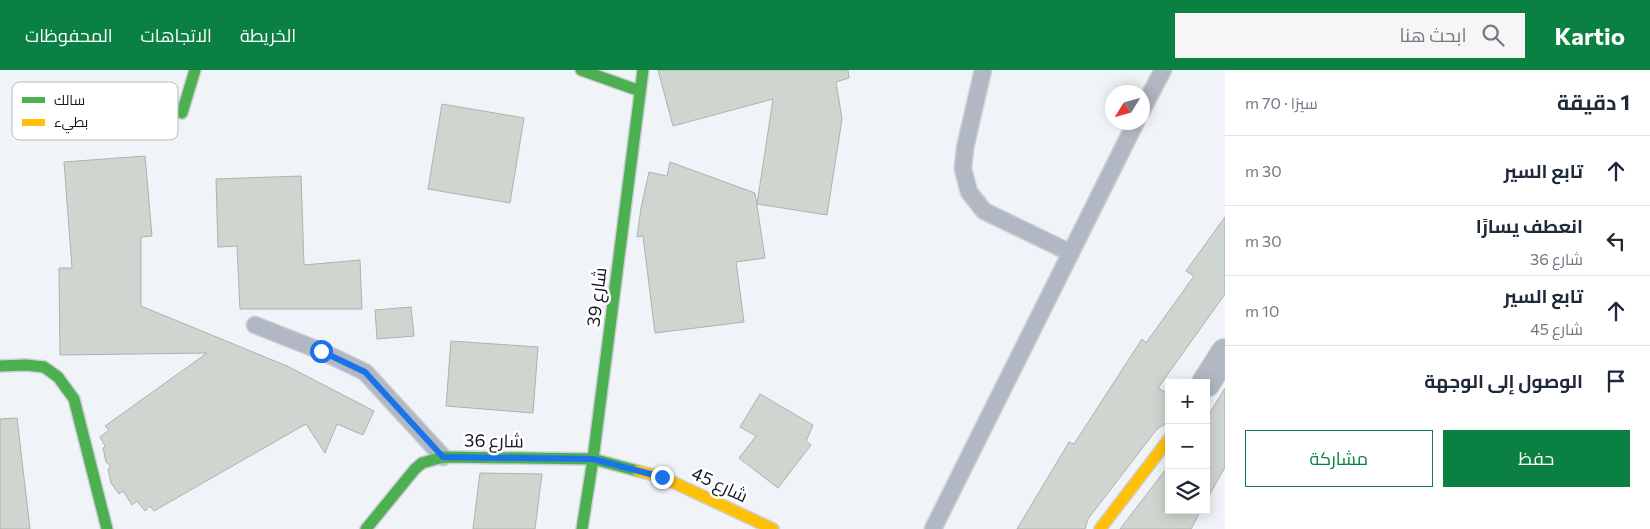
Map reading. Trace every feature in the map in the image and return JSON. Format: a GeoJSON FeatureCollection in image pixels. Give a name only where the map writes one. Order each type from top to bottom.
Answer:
{"type":"FeatureCollection","features":[{"type":"Feature","properties":{"kind":"street"},"geometry":{"type":"LineString","coordinates":[[182,113],[195,70]]}},
{"type":"Feature","properties":{"kind":"street"},"geometry":{"type":"LineString","coordinates":[[582,70],[640,91]]}},
{"type":"Feature","properties":{"kind":"street","name":"شارع 39"},"geometry":{"type":"LineString","coordinates":[[582,529],[593,459],[643,70]]}},
{"type":"Feature","properties":{"kind":"street"},"geometry":{"type":"LineString","coordinates":[[1209,379],[1225,353]]}},
{"type":"Feature","properties":{"kind":"street"},"geometry":{"type":"LineString","coordinates":[[0,366],[37,364],[55,373],[66,386],[74,399],[107,529]]}},
{"type":"Feature","properties":{"kind":"street"},"geometry":{"type":"LineString","coordinates":[[1100,529],[1165,444]]}},
{"type":"Feature","properties":{"kind":"street","name":"شارع 36"},"geometry":{"type":"LineString","coordinates":[[366,529],[415,468],[430,460],[443,457],[593,459]]}},
{"type":"Feature","properties":{"kind":"street","name":"شارع 45"},"geometry":{"type":"LineString","coordinates":[[593,459],[662,477],[773,529]]}},
{"type":"Feature","properties":{"kind":"lane"},"geometry":{"type":"LineString","coordinates":[[983,70],[965,148],[963,169],[969,192],[984,211],[1071,253]]}},
{"type":"Feature","properties":{"kind":"lane"},"geometry":{"type":"LineString","coordinates":[[1150,95],[1163,70]]}},
{"type":"Feature","properties":{"kind":"lane"},"geometry":{"type":"LineString","coordinates":[[933,529],[1132,130]]}},
{"type":"Feature","properties":{"kind":"lane"},"geometry":{"type":"LineString","coordinates":[[255,325],[321,351],[365,372],[443,457]]}},
{"type":"Feature","properties":{"kind":"building"},"geometry":{"type":"Polygon","coordinates":[[[658,70],[848,70],[849,78],[836,82],[842,119],[827,215],[757,204],[773,99],[673,126],[658,70]]]}},
{"type":"Feature","properties":{"kind":"building"},"geometry":{"type":"Polygon","coordinates":[[[442,104],[524,118],[510,203],[428,189],[442,104]]]}},
{"type":"Feature","properties":{"kind":"building"},"geometry":{"type":"Polygon","coordinates":[[[145,156],[152,236],[141,237],[141,306],[287,366],[374,411],[363,435],[337,424],[325,453],[306,424],[154,511],[150,506],[145,511],[137,501],[132,505],[123,491],[119,494],[111,483],[108,469],[111,467],[106,462],[103,448],[105,446],[100,437],[109,430],[105,426],[207,353],[60,355],[59,268],[72,268],[64,162],[145,156]]]}},
{"type":"Feature","properties":{"kind":"building"},"geometry":{"type":"Polygon","coordinates":[[[670,162],[755,193],[765,258],[736,262],[744,322],[655,333],[643,236],[637,237],[649,172],[667,176],[670,162]]]}},
{"type":"Feature","properties":{"kind":"building"},"geometry":{"type":"Polygon","coordinates":[[[301,176],[304,265],[360,260],[362,309],[240,309],[237,246],[218,247],[216,179],[301,176]]]}},
{"type":"Feature","properties":{"kind":"building"},"geometry":{"type":"Polygon","coordinates":[[[1225,217],[1225,294],[1158,388],[1165,392],[1165,425],[1157,429],[1088,519],[1085,529],[1017,529],[1069,442],[1074,444],[1142,339],[1146,343],[1194,276],[1186,271],[1225,217]]]}},
{"type":"Feature","properties":{"kind":"building"},"geometry":{"type":"Polygon","coordinates":[[[411,307],[414,336],[377,339],[375,310],[411,307]]]}},
{"type":"Feature","properties":{"kind":"building"},"geometry":{"type":"Polygon","coordinates":[[[451,341],[538,347],[533,413],[446,406],[451,341]]]}},
{"type":"Feature","properties":{"kind":"building"},"geometry":{"type":"Polygon","coordinates":[[[1225,388],[1225,467],[1210,494],[1210,424],[1210,413],[1225,388]]]}},
{"type":"Feature","properties":{"kind":"building"},"geometry":{"type":"Polygon","coordinates":[[[760,394],[813,425],[806,441],[811,445],[778,488],[739,458],[756,436],[740,427],[760,394]]]}},
{"type":"Feature","properties":{"kind":"building"},"geometry":{"type":"Polygon","coordinates":[[[17,418],[30,529],[0,529],[0,419],[17,418]]]}},
{"type":"Feature","properties":{"kind":"building"},"geometry":{"type":"Polygon","coordinates":[[[1165,470],[1165,514],[1199,514],[1191,529],[1120,529],[1165,470]]]}},
{"type":"Feature","properties":{"kind":"building"},"geometry":{"type":"Polygon","coordinates":[[[480,473],[542,474],[535,529],[473,529],[480,473]]]}},
{"type":"Feature","properties":{"kind":"traffic: fast"},"geometry":{"type":"LineString","coordinates":[[182,113],[195,70]]}},
{"type":"Feature","properties":{"kind":"traffic: fast"},"geometry":{"type":"LineString","coordinates":[[581,70],[640,91]]}},
{"type":"Feature","properties":{"kind":"traffic: fast"},"geometry":{"type":"LineString","coordinates":[[582,529],[593,459],[643,70]]}},
{"type":"Feature","properties":{"kind":"traffic: fast"},"geometry":{"type":"LineString","coordinates":[[0,366],[26,365],[44,367],[58,377],[74,399],[107,529]]}},
{"type":"Feature","properties":{"kind":"traffic: fast"},"geometry":{"type":"LineString","coordinates":[[366,529],[415,469],[422,463],[443,457],[593,459],[638,471]]}},
{"type":"Feature","properties":{"kind":"traffic: slow"},"geometry":{"type":"LineString","coordinates":[[1100,529],[1165,444]]}},
{"type":"Feature","properties":{"kind":"traffic: slow"},"geometry":{"type":"LineString","coordinates":[[638,471],[662,477],[773,529]]}},
{"type":"Feature","properties":{"kind":"route"},"geometry":{"type":"LineString","coordinates":[[321,351],[365,372],[443,457],[593,459],[662,477]]}}]}
